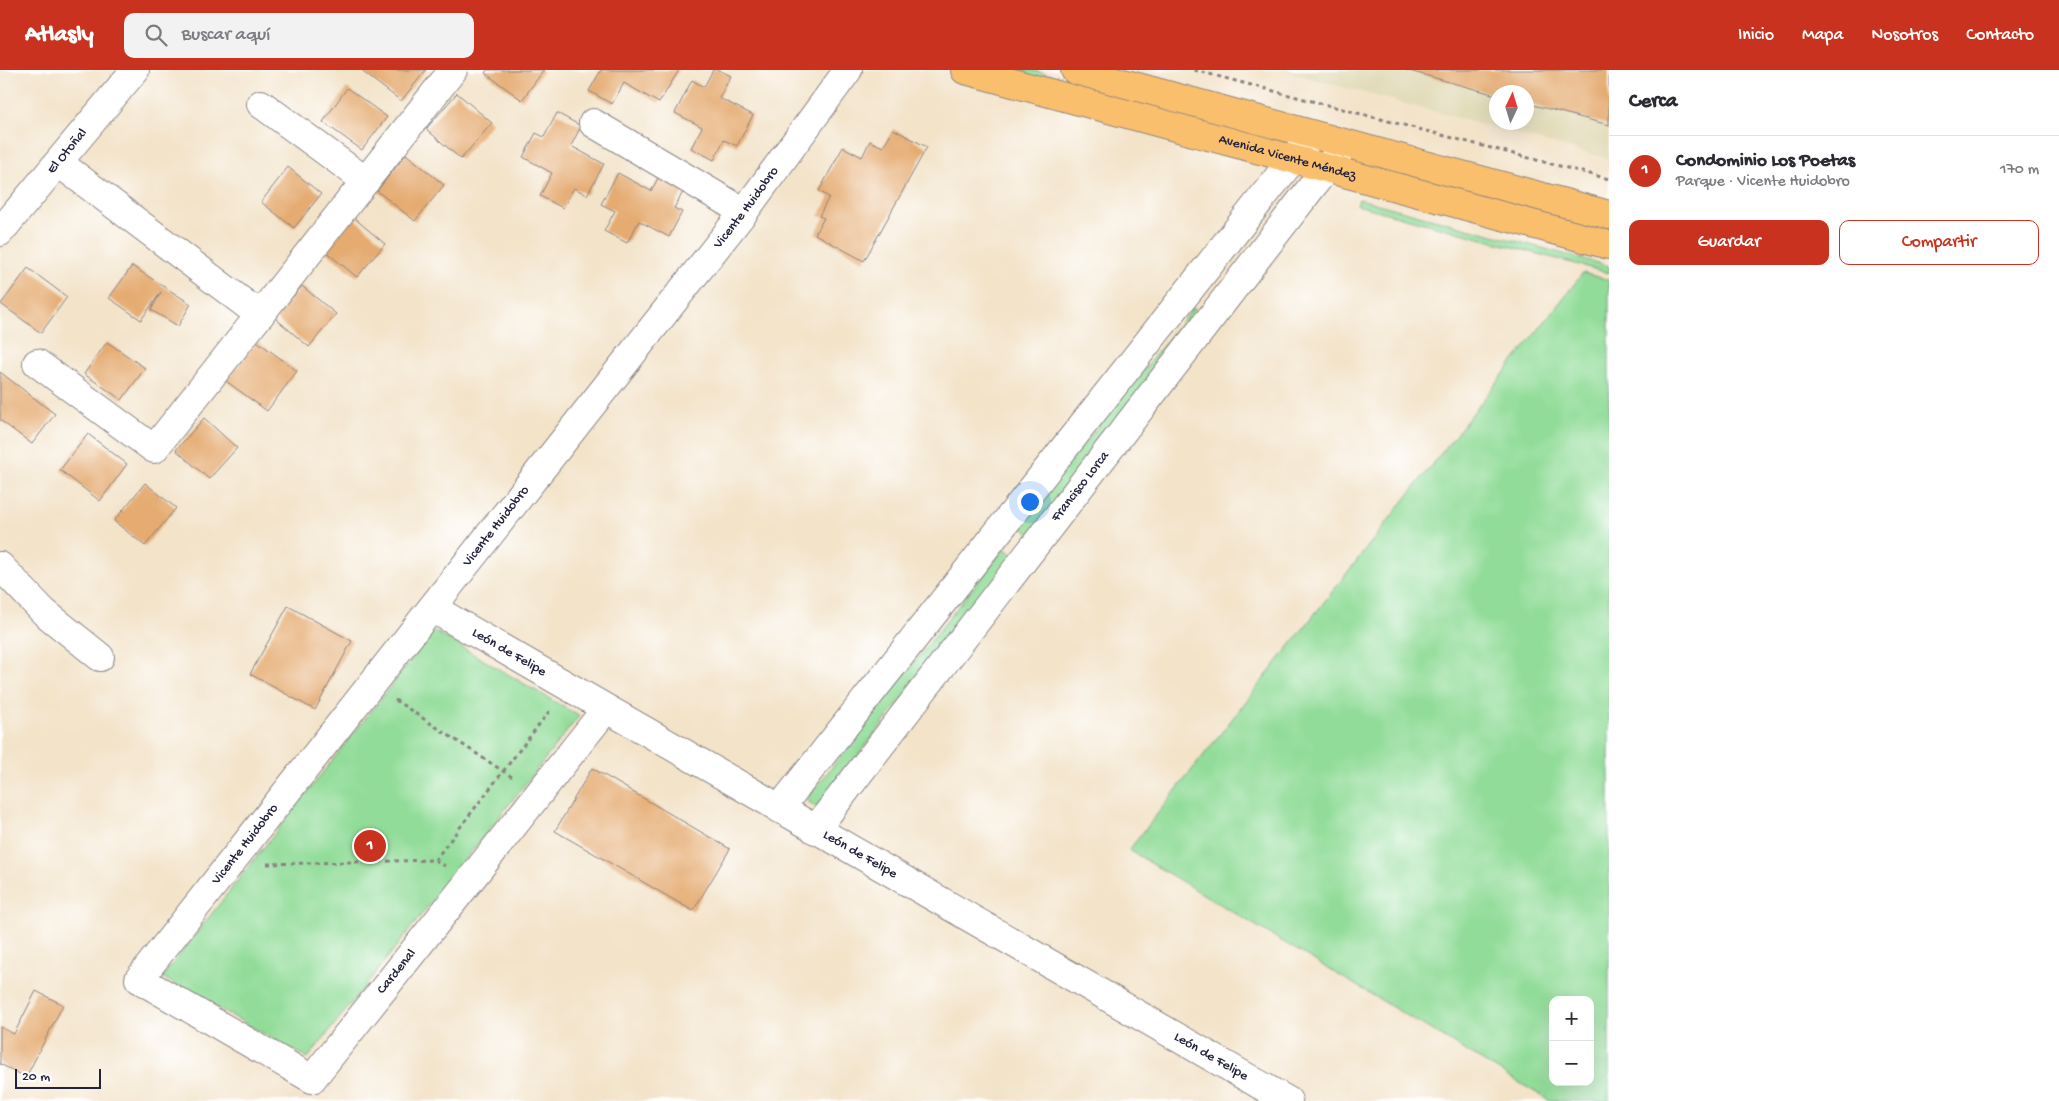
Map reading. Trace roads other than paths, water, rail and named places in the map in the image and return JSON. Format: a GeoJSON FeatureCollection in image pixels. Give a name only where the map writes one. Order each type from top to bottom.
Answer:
{"type":"FeatureCollection","features":[{"type":"Feature","properties":{"kind":"main road","name":"Avenida Vicente Méndez"},"geometry":{"type":"LineString","coordinates":[[965,70],[1609,245]]}},
{"type":"Feature","properties":{"kind":"main road","name":"Avenida Vicente Méndez"},"geometry":{"type":"LineString","coordinates":[[1075,70],[1311,136],[1609,214]]}},
{"type":"Feature","properties":{"kind":"street","name":"El Otoñal"},"geometry":{"type":"LineString","coordinates":[[3,222],[59,163],[135,70]]}},
{"type":"Feature","properties":{"kind":"street"},"geometry":{"type":"LineString","coordinates":[[37,363],[154,449],[453,70]]}},
{"type":"Feature","properties":{"kind":"street","name":"Vicente Huidobro"},"geometry":{"type":"LineString","coordinates":[[139,979],[744,212],[848,70]]}},
{"type":"Feature","properties":{"kind":"street"},"geometry":{"type":"LineString","coordinates":[[261,104],[366,180]]}},
{"type":"Feature","properties":{"kind":"street"},"geometry":{"type":"LineString","coordinates":[[593,123],[744,212]]}},
{"type":"Feature","properties":{"kind":"street"},"geometry":{"type":"LineString","coordinates":[[779,809],[1311,136]]}},
{"type":"Feature","properties":{"kind":"street","name":"Francisco Lorca"},"geometry":{"type":"LineString","coordinates":[[815,830],[1345,144]]}},
{"type":"Feature","properties":{"kind":"street"},"geometry":{"type":"LineString","coordinates":[[59,163],[260,315]]}},
{"type":"Feature","properties":{"kind":"street"},"geometry":{"type":"LineString","coordinates":[[1000,529],[1029,554]]}},
{"type":"Feature","properties":{"kind":"street"},"geometry":{"type":"LineString","coordinates":[[0,566],[44,612],[100,657]]}},
{"type":"Feature","properties":{"kind":"street","name":"León de Felipe"},"geometry":{"type":"LineString","coordinates":[[432,608],[1288,1101]]}},
{"type":"Feature","properties":{"kind":"street","name":"Cardenal"},"geometry":{"type":"LineString","coordinates":[[139,979],[312,1079],[606,709]]}},
{"type":"Feature","properties":{"kind":"place","name":"Condominio Los Poetas"},"geometry":{"type":"Point","coordinates":[370,846]}}]}
